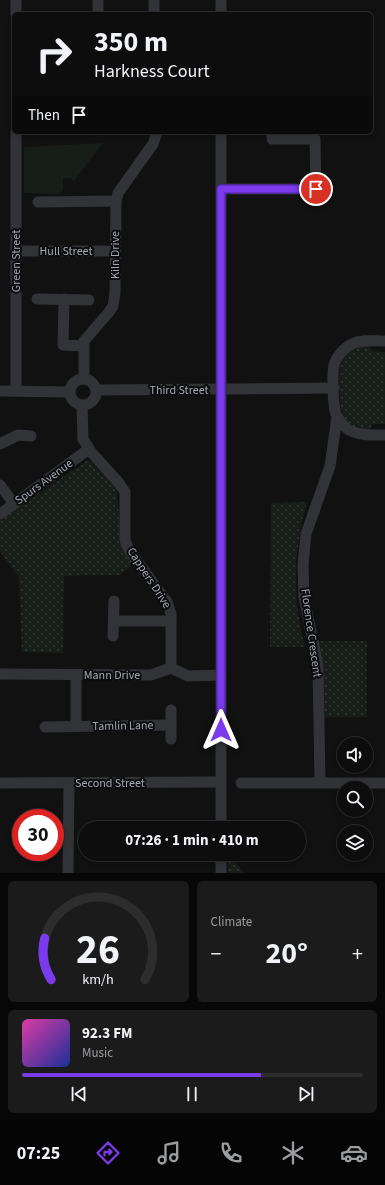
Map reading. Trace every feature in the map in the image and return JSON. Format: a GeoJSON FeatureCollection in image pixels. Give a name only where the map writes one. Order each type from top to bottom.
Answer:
{"type":"FeatureCollection","features":[{"type":"Feature","properties":{"kind":"street"},"geometry":{"type":"LineString","coordinates":[[16,0],[16,12]]}},
{"type":"Feature","properties":{"kind":"street"},"geometry":{"type":"LineString","coordinates":[[98,0],[98,12]]}},
{"type":"Feature","properties":{"kind":"street"},"geometry":{"type":"LineString","coordinates":[[154,0],[154,12]]}},
{"type":"Feature","properties":{"kind":"street"},"geometry":{"type":"LineString","coordinates":[[221,0],[221,12]]}},
{"type":"Feature","properties":{"kind":"street","name":"Green Street"},"geometry":{"type":"LineString","coordinates":[[16,134],[16,391]]}},
{"type":"Feature","properties":{"kind":"street","name":"Kiln Drive"},"geometry":{"type":"LineString","coordinates":[[84,379],[84,346],[88,334],[113,306],[115,293],[116,201],[118,193],[153,144],[156,134]]}},
{"type":"Feature","properties":{"kind":"street"},"geometry":{"type":"LineString","coordinates":[[221,134],[221,821]]}},
{"type":"Feature","properties":{"kind":"street"},"geometry":{"type":"LineString","coordinates":[[221,189],[316,189],[315,139],[272,139],[272,134]]}},
{"type":"Feature","properties":{"kind":"street"},"geometry":{"type":"LineString","coordinates":[[38,202],[116,201]]}},
{"type":"Feature","properties":{"kind":"street","name":"Hull Street"},"geometry":{"type":"LineString","coordinates":[[16,251],[115,251]]}},
{"type":"Feature","properties":{"kind":"street"},"geometry":{"type":"LineString","coordinates":[[38,299],[89,300]]}},
{"type":"Feature","properties":{"kind":"street"},"geometry":{"type":"LineString","coordinates":[[64,299],[63,345],[84,346]]}},
{"type":"Feature","properties":{"kind":"street","name":"Florence Crescent"},"geometry":{"type":"LineString","coordinates":[[320,783],[318,666],[304,597],[303,565],[306,534],[330,466],[337,417],[335,411],[334,365],[340,353],[352,344],[363,341],[385,341]]}},
{"type":"Feature","properties":{"kind":"street"},"geometry":{"type":"LineString","coordinates":[[84,379],[92,382],[96,390],[92,402],[82,406],[73,402],[70,388],[75,382],[84,379]]}},
{"type":"Feature","properties":{"kind":"street","name":"Third Street"},"geometry":{"type":"LineString","coordinates":[[96,390],[334,388]]}},
{"type":"Feature","properties":{"kind":"street"},"geometry":{"type":"LineString","coordinates":[[0,391],[70,392]]}},
{"type":"Feature","properties":{"kind":"street","name":"Cappers Drive"},"geometry":{"type":"LineString","coordinates":[[82,406],[83,439],[89,449],[125,492],[125,540],[128,550],[166,602],[171,614],[171,668]]}},
{"type":"Feature","properties":{"kind":"street"},"geometry":{"type":"LineString","coordinates":[[337,417],[348,430],[361,435],[385,435]]}},
{"type":"Feature","properties":{"kind":"street"},"geometry":{"type":"LineString","coordinates":[[333,440],[352,431]]}},
{"type":"Feature","properties":{"kind":"street"},"geometry":{"type":"LineString","coordinates":[[0,444],[18,435],[31,436]]}},
{"type":"Feature","properties":{"kind":"street","name":"Spurs Avenue"},"geometry":{"type":"LineString","coordinates":[[0,514],[89,449]]}},
{"type":"Feature","properties":{"kind":"street"},"geometry":{"type":"LineString","coordinates":[[0,484],[14,504]]}},
{"type":"Feature","properties":{"kind":"street"},"geometry":{"type":"LineString","coordinates":[[114,601],[114,636]]}},
{"type":"Feature","properties":{"kind":"street"},"geometry":{"type":"LineString","coordinates":[[114,621],[171,621]]}},
{"type":"Feature","properties":{"kind":"street"},"geometry":{"type":"LineString","coordinates":[[171,668],[188,676],[221,675]]}},
{"type":"Feature","properties":{"kind":"street","name":"Mann Drive"},"geometry":{"type":"LineString","coordinates":[[0,674],[151,675],[171,668]]}},
{"type":"Feature","properties":{"kind":"street","name":"Tamlin Lane"},"geometry":{"type":"LineString","coordinates":[[76,674],[76,726]]}},
{"type":"Feature","properties":{"kind":"street","name":"Tamlin Lane"},"geometry":{"type":"LineString","coordinates":[[171,710],[171,740]]}},
{"type":"Feature","properties":{"kind":"street","name":"Tamlin Lane"},"geometry":{"type":"LineString","coordinates":[[45,727],[171,725]]}},
{"type":"Feature","properties":{"kind":"street","name":"Second Street"},"geometry":{"type":"LineString","coordinates":[[0,783],[221,782]]}},
{"type":"Feature","properties":{"kind":"street"},"geometry":{"type":"LineString","coordinates":[[68,873],[69,783]]}},
{"type":"Feature","properties":{"kind":"street"},"geometry":{"type":"LineString","coordinates":[[241,783],[385,783]]}},
{"type":"Feature","properties":{"kind":"street"},"geometry":{"type":"LineString","coordinates":[[221,861],[221,873]]}},
{"type":"Feature","properties":{"kind":"shaded area"},"geometry":{"type":"Polygon","coordinates":[[[103,143],[74,181],[70,178],[63,178],[63,190],[59,194],[24,193],[24,147],[103,143]]]}},
{"type":"Feature","properties":{"kind":"shaded area"},"geometry":{"type":"Polygon","coordinates":[[[369,346],[373,351],[385,352],[385,424],[372,424],[370,429],[360,429],[353,426],[344,417],[340,403],[340,371],[341,364],[347,354],[360,347],[369,346]]]}},
{"type":"Feature","properties":{"kind":"shaded area"},"geometry":{"type":"Polygon","coordinates":[[[88,460],[116,485],[122,544],[135,564],[119,575],[64,576],[63,653],[22,652],[19,578],[0,551],[0,520],[88,460]]]}},
{"type":"Feature","properties":{"kind":"shaded area"},"geometry":{"type":"Polygon","coordinates":[[[307,502],[299,539],[296,574],[298,610],[305,647],[270,647],[271,503],[307,502]]]}},
{"type":"Feature","properties":{"kind":"shaded area"},"geometry":{"type":"Polygon","coordinates":[[[318,641],[367,641],[367,717],[324,717],[323,666],[318,641]]]}},
{"type":"Feature","properties":{"kind":"shaded area"},"geometry":{"type":"Polygon","coordinates":[[[228,861],[234,861],[244,873],[228,873],[228,861]]]}},
{"type":"Feature","properties":{"kind":"route"},"geometry":{"type":"LineString","coordinates":[[221,730],[221,189],[316,189]]}}]}
